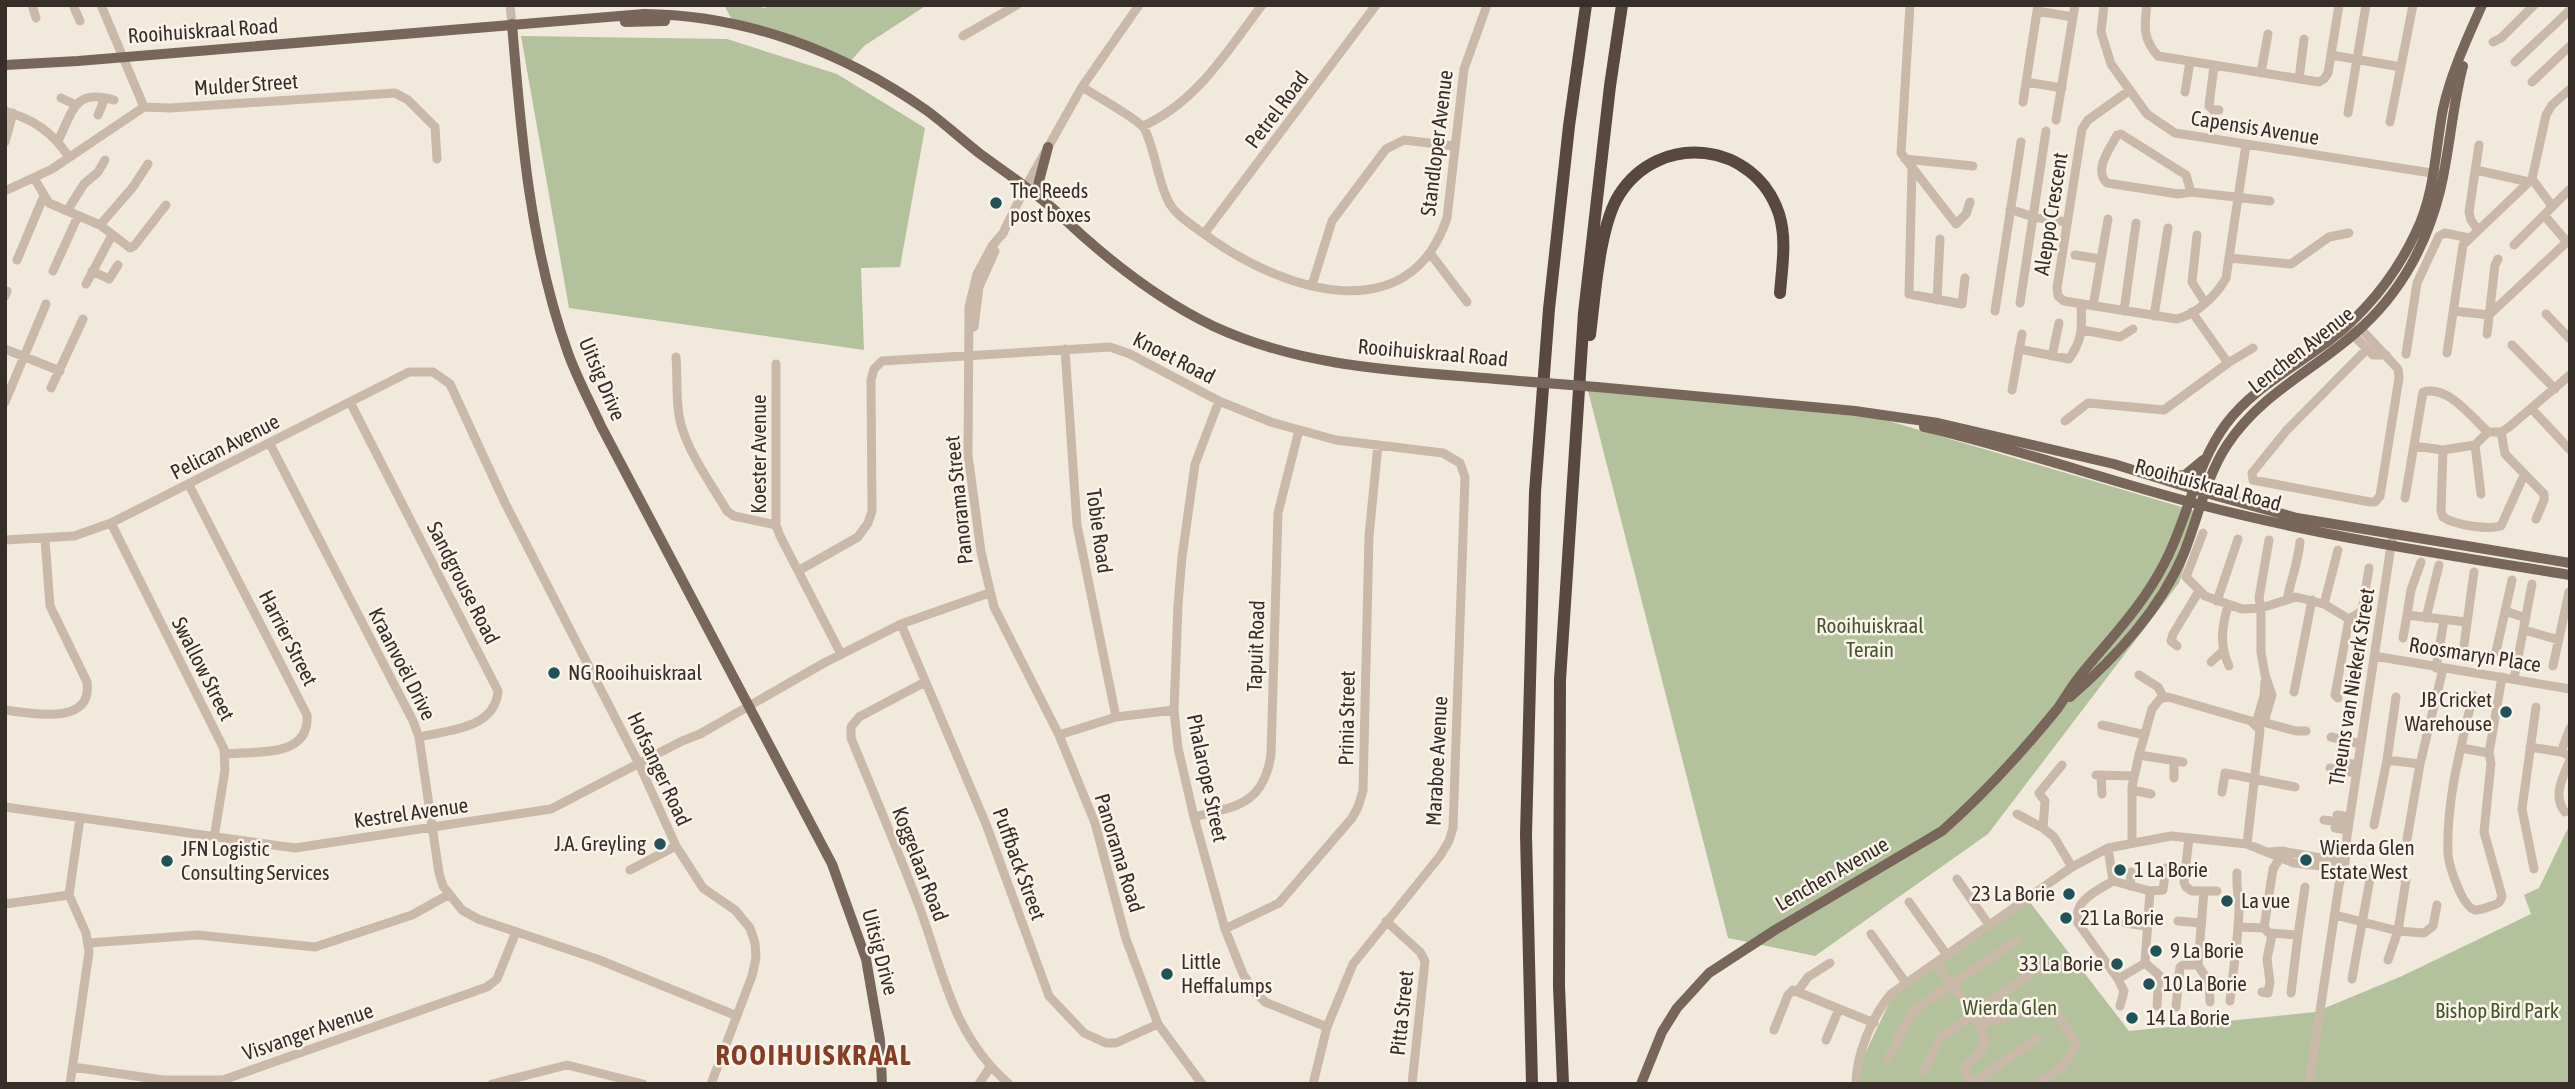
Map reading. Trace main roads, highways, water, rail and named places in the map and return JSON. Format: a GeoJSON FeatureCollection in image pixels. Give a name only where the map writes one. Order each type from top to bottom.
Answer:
{"type":"FeatureCollection","features":[{"type":"Feature","properties":{"kind":"highway"},"geometry":{"type":"LineString","coordinates":[[1532,1084],[1526,835],[1535,492],[1549,309],[1569,127],[1586,5]]}},
{"type":"Feature","properties":{"kind":"highway"},"geometry":{"type":"LineString","coordinates":[[1563,1084],[1559,986],[1559,693],[1584,313],[1622,5]]}},
{"type":"Feature","properties":{"kind":"highway"},"geometry":{"type":"LineString","coordinates":[[1567,559],[1572,533],[1585,373],[1603,248],[1610,214],[1626,185],[1647,166],[1684,152],[1711,153],[1737,163],[1761,182],[1778,212],[1784,253],[1780,293]]}},
{"type":"Feature","properties":{"kind":"main road","name":"Lenchen Avenue"},"geometry":{"type":"LineString","coordinates":[[1641,1084],[1662,1032],[1677,1008],[1709,973],[1775,930],[1942,831],[1990,784],[2059,706],[2114,656],[2139,626],[2167,586],[2183,555],[2220,458],[2247,420],[2270,396],[2356,331],[2388,300],[2414,258],[2431,222],[2438,174],[2461,74],[2474,23],[2482,5]]}},
{"type":"Feature","properties":{"kind":"main road","name":"Rooihuiskraal Road"},"geometry":{"type":"LineString","coordinates":[[5,65],[403,34],[456,34],[645,14],[733,22],[844,61],[912,101],[960,144],[1060,216],[1153,290],[1193,315],[1248,341],[1294,356],[1335,364],[1597,387],[1938,423],[2066,452],[2297,518],[2570,563]]}},
{"type":"Feature","properties":{"kind":"main road","name":"Uitsig Drive"},"geometry":{"type":"LineString","coordinates":[[514,26],[522,150],[532,217],[551,300],[569,354],[601,426],[684,582],[712,625],[815,824],[843,890],[866,959],[880,1040],[882,1084]]}},
{"type":"Feature","properties":{"kind":"main road"},"geometry":{"type":"LineString","coordinates":[[1048,147],[1038,185],[1043,196],[1060,216]]}},
{"type":"Feature","properties":{"kind":"main road","name":"Lenchen Avenue"},"geometry":{"type":"LineString","coordinates":[[2059,706],[2076,680],[2127,622],[2166,562],[2193,489],[2209,452],[2225,425],[2256,392],[2360,315],[2390,280],[2416,233],[2438,174]]}},
{"type":"Feature","properties":{"kind":"main road","name":"Rooihuiskraal Road"},"geometry":{"type":"LineString","coordinates":[[1842,411],[1974,439],[2202,505],[2316,533],[2570,575]]}},
{"type":"Feature","properties":{"kind":"main road"},"geometry":{"type":"LineString","coordinates":[[2154,476],[2175,478],[2185,475],[2196,468],[2209,452]]}},
{"type":"Feature","properties":{"kind":"place","name":"The Reeds post boxes"},"geometry":{"type":"Point","coordinates":[996,203]}},
{"type":"Feature","properties":{"kind":"place","name":"NG Rooihuiskraal"},"geometry":{"type":"Point","coordinates":[554,673]}},
{"type":"Feature","properties":{"kind":"place","name":"JB Cricket Warehouse"},"geometry":{"type":"Point","coordinates":[2506,712]}},
{"type":"Feature","properties":{"kind":"place","name":"J.A. Greyling"},"geometry":{"type":"Point","coordinates":[660,844]}},
{"type":"Feature","properties":{"kind":"place","name":"Wierda Glen Estate West"},"geometry":{"type":"Point","coordinates":[2306,860]}},
{"type":"Feature","properties":{"kind":"place","name":"JFN Logistic Consulting Services"},"geometry":{"type":"Point","coordinates":[167,861]}},
{"type":"Feature","properties":{"kind":"place","name":"1 La Borie"},"geometry":{"type":"Point","coordinates":[2120,870]}},
{"type":"Feature","properties":{"kind":"place","name":"23 La Borie"},"geometry":{"type":"Point","coordinates":[2069,894]}},
{"type":"Feature","properties":{"kind":"place","name":"La vue"},"geometry":{"type":"Point","coordinates":[2227,901]}},
{"type":"Feature","properties":{"kind":"place","name":"21 La Borie"},"geometry":{"type":"Point","coordinates":[2066,918]}},
{"type":"Feature","properties":{"kind":"place","name":"9 La Borie"},"geometry":{"type":"Point","coordinates":[2156,951]}},
{"type":"Feature","properties":{"kind":"place","name":"33 La Borie"},"geometry":{"type":"Point","coordinates":[2117,964]}},
{"type":"Feature","properties":{"kind":"place","name":"Little Heffalumps"},"geometry":{"type":"Point","coordinates":[1167,974]}},
{"type":"Feature","properties":{"kind":"place","name":"10 La Borie"},"geometry":{"type":"Point","coordinates":[2149,984]}},
{"type":"Feature","properties":{"kind":"place","name":"14 La Borie"},"geometry":{"type":"Point","coordinates":[2132,1018]}},
{"type":"Feature","properties":{"kind":"district","name":"ROOIHUISKRAAL"},"geometry":{"type":"Point","coordinates":[814,1055]}},
{"type":"Feature","properties":{"kind":"park label","name":"Rooihuiskraal Terain"},"geometry":{"type":"Point","coordinates":[1870,638]}},
{"type":"Feature","properties":{"kind":"park label","name":"Wierda Glen"},"geometry":{"type":"Point","coordinates":[2010,1008]}},
{"type":"Feature","properties":{"kind":"park label","name":"Bishop Bird Park"},"geometry":{"type":"Point","coordinates":[2497,1011]}}]}
